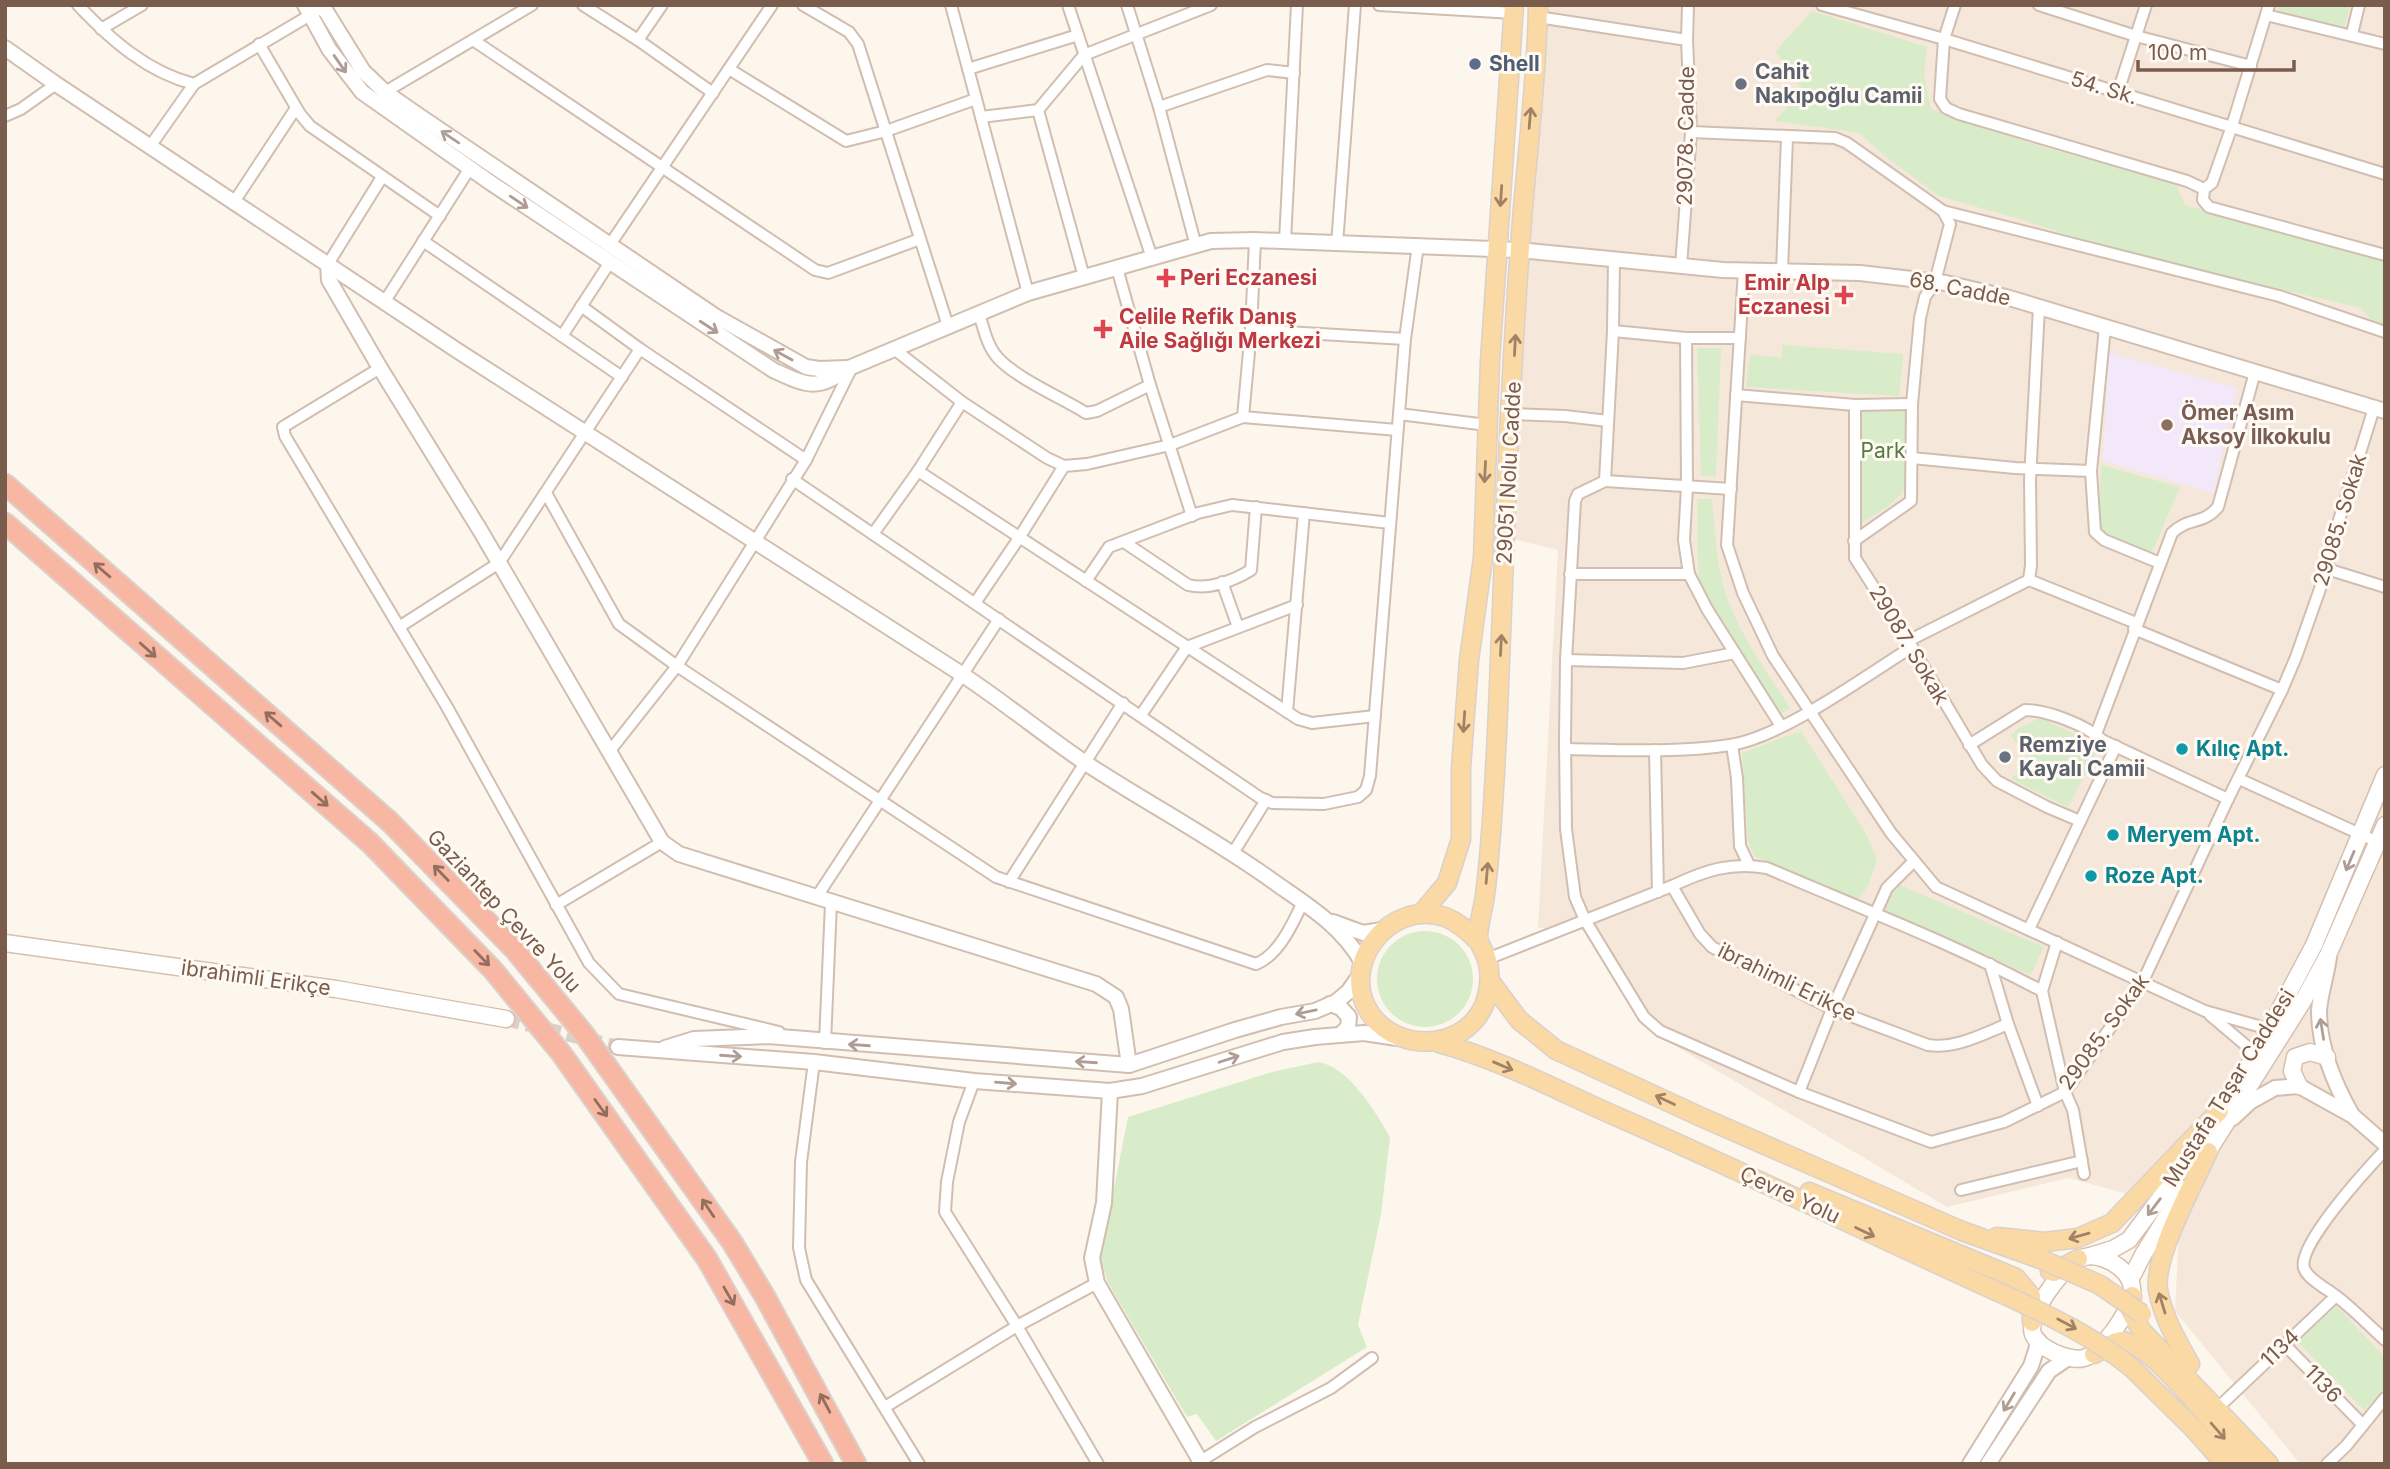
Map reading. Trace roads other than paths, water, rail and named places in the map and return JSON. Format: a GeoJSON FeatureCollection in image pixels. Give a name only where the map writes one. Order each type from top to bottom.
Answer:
{"type":"FeatureCollection","features":[{"type":"Feature","properties":{"kind":"highway","name":"Gaziantep Çevre Yolu"},"geometry":{"type":"LineString","coordinates":[[5,484],[390,822],[514,949],[584,1034],[732,1242],[856,1464]]}},
{"type":"Feature","properties":{"kind":"highway"},"geometry":{"type":"LineString","coordinates":[[5,523],[370,844],[493,970],[561,1053],[708,1259],[822,1464]]}},
{"type":"Feature","properties":{"kind":"main road","name":"29051 Nolu Cadde"},"geometry":{"type":"LineString","coordinates":[[1382,930],[1400,919],[1421,914],[1447,883],[1461,839],[1462,755],[1469,660],[1483,558],[1497,250],[1514,9]]}},
{"type":"Feature","properties":{"kind":"main road","name":"29051 Nolu Cadde"},"geometry":{"type":"LineString","coordinates":[[1478,940],[1485,897],[1494,780],[1519,250],[1538,11]]}},
{"type":"Feature","properties":{"kind":"main road","name":"Mustafa Taşar Caddesi"},"geometry":{"type":"LineString","coordinates":[[2084,1257],[2113,1249],[2129,1240],[2273,1052],[2329,952],[2374,840],[2385,775]]}},
{"type":"Feature","properties":{"kind":"main road","name":"Mustafa Taşar Caddesi"},"geometry":{"type":"LineString","coordinates":[[2131,1288],[2157,1232],[2208,1152],[2222,1119],[2314,944],[2385,825]]}},
{"type":"Feature","properties":{"kind":"main road"},"geometry":{"type":"LineString","coordinates":[[1382,930],[1370,944],[1361,969],[1362,995],[1369,1013],[1382,1028],[1398,1038],[1439,1042],[1459,1034],[1475,1021],[1486,1002],[1490,981],[1487,959],[1478,940],[1462,925],[1443,916],[1421,914]]}},
{"type":"Feature","properties":{"kind":"main road","name":"ibrahimli Erikçe"},"geometry":{"type":"LineString","coordinates":[[5,943],[322,987],[506,1019]]}},
{"type":"Feature","properties":{"kind":"main road","name":"Çevre Yolu"},"geometry":{"type":"LineString","coordinates":[[1490,981],[1518,1020],[1556,1050],[1973,1235],[2043,1260],[2100,1285],[2142,1314],[2190,1364]]}},
{"type":"Feature","properties":{"kind":"main road","name":"Çevre Yolu"},"geometry":{"type":"LineString","coordinates":[[1439,1042],[1496,1063],[1672,1140],[2083,1333],[2131,1367],[2225,1464]]}},
{"type":"Feature","properties":{"kind":"main road"},"geometry":{"type":"LineString","coordinates":[[2299,1086],[2292,1071],[2295,1057],[2310,1052],[2326,1058]]}},
{"type":"Feature","properties":{"kind":"main road"},"geometry":{"type":"LineString","coordinates":[[1693,1113],[1734,1142],[2032,1269],[2054,1272],[2084,1257],[2100,1256],[2117,1264],[2131,1288],[2130,1311],[2142,1331],[2269,1464]]}},
{"type":"Feature","properties":{"kind":"main road"},"geometry":{"type":"LineString","coordinates":[[1620,1118],[1694,1144],[2016,1278],[2031,1296],[2033,1334],[2039,1341],[2057,1355],[2068,1358],[2084,1358],[2120,1340],[2144,1350],[2164,1366],[2248,1464]]}},
{"type":"Feature","properties":{"kind":"main road"},"geometry":{"type":"LineString","coordinates":[[1973,1235],[2045,1242],[2078,1238],[2112,1223],[2222,1119]]}},
{"type":"Feature","properties":{"kind":"main road"},"geometry":{"type":"LineString","coordinates":[[2208,1152],[2163,1250],[2158,1287],[2169,1327],[2190,1364],[2280,1464]]}},
{"type":"Feature","properties":{"kind":"main road"},"geometry":{"type":"LineString","coordinates":[[2032,1322],[2056,1280],[2084,1257]]}},
{"type":"Feature","properties":{"kind":"main road"},"geometry":{"type":"LineString","coordinates":[[2094,1354],[2121,1319],[2131,1288]]}},
{"type":"Feature","properties":{"kind":"street"},"geometry":{"type":"LineString","coordinates":[[78,5],[101,29],[153,68],[194,84]]}},
{"type":"Feature","properties":{"kind":"street"},"geometry":{"type":"LineString","coordinates":[[101,29],[142,5]]}},
{"type":"Feature","properties":{"kind":"street"},"geometry":{"type":"LineString","coordinates":[[385,92],[532,5]]}},
{"type":"Feature","properties":{"kind":"street"},"geometry":{"type":"LineString","coordinates":[[583,5],[713,93]]}},
{"type":"Feature","properties":{"kind":"street"},"geometry":{"type":"LineString","coordinates":[[638,40],[662,5]]}},
{"type":"Feature","properties":{"kind":"street"},"geometry":{"type":"LineString","coordinates":[[609,246],[772,5]]}},
{"type":"Feature","properties":{"kind":"street"},"geometry":{"type":"LineString","coordinates":[[803,5],[849,32],[858,44],[948,326]]}},
{"type":"Feature","properties":{"kind":"street"},"geometry":{"type":"LineString","coordinates":[[951,5],[1028,293]]}},
{"type":"Feature","properties":{"kind":"street"},"geometry":{"type":"LineString","coordinates":[[1068,5],[1152,258]]}},
{"type":"Feature","properties":{"kind":"street"},"geometry":{"type":"LineString","coordinates":[[1127,5],[1159,107],[1196,246]]}},
{"type":"Feature","properties":{"kind":"street"},"geometry":{"type":"LineString","coordinates":[[981,117],[1038,110],[1084,55],[1211,5]]}},
{"type":"Feature","properties":{"kind":"street"},"geometry":{"type":"LineString","coordinates":[[1285,242],[1297,5]]}},
{"type":"Feature","properties":{"kind":"street"},"geometry":{"type":"LineString","coordinates":[[1337,244],[1355,5]]}},
{"type":"Feature","properties":{"kind":"street"},"geometry":{"type":"LineString","coordinates":[[1379,5],[1514,9]]}},
{"type":"Feature","properties":{"kind":"street","name":"29078. Cadde"},"geometry":{"type":"LineString","coordinates":[[1681,266],[1691,132],[1688,5]]}},
{"type":"Feature","properties":{"kind":"street","name":"54. Sk."},"geometry":{"type":"LineString","coordinates":[[1822,5],[1944,39],[2385,174]]}},
{"type":"Feature","properties":{"kind":"street"},"geometry":{"type":"LineString","coordinates":[[1955,5],[1944,39],[1940,99],[1946,108],[2187,181],[2204,189]]}},
{"type":"Feature","properties":{"kind":"street"},"geometry":{"type":"LineString","coordinates":[[2039,5],[2136,36],[2251,66]]}},
{"type":"Feature","properties":{"kind":"street"},"geometry":{"type":"LineString","coordinates":[[2118,92],[2146,5]]}},
{"type":"Feature","properties":{"kind":"street"},"geometry":{"type":"LineString","coordinates":[[2352,34],[2359,5]]}},
{"type":"Feature","properties":{"kind":"street"},"geometry":{"type":"LineString","coordinates":[[151,145],[194,84],[317,8],[363,71],[385,92],[609,246],[715,316],[795,362],[819,369],[850,368],[806,460],[677,666],[609,752]]}},
{"type":"Feature","properties":{"kind":"street","name":"68. Cadde"},"geometry":{"type":"LineString","coordinates":[[317,8],[330,48],[362,92],[610,262],[773,370],[796,381],[828,383],[850,368],[1028,293],[1211,241],[1255,240],[1519,250],[1681,266],[1860,273],[1935,282],[2006,297],[2379,410]]}},
{"type":"Feature","properties":{"kind":"street"},"geometry":{"type":"LineString","coordinates":[[2385,44],[2268,10],[2232,126],[2212,183],[2204,189],[2203,200],[2209,207],[2385,255]]}},
{"type":"Feature","properties":{"kind":"street"},"geometry":{"type":"LineString","coordinates":[[1538,11],[1687,40]]}},
{"type":"Feature","properties":{"kind":"street"},"geometry":{"type":"LineString","coordinates":[[968,69],[1078,35]]}},
{"type":"Feature","properties":{"kind":"street"},"geometry":{"type":"LineString","coordinates":[[473,40],[815,270],[828,272],[920,239]]}},
{"type":"Feature","properties":{"kind":"street"},"geometry":{"type":"LineString","coordinates":[[259,44],[296,108],[318,134],[440,216]]}},
{"type":"Feature","properties":{"kind":"street"},"geometry":{"type":"LineString","coordinates":[[5,48],[461,353],[1008,705],[1084,761],[1233,853],[1329,920],[1350,942],[1361,969],[1348,992],[1315,1011],[1235,1030],[1129,1065],[768,1036],[694,1038],[663,1049]]}},
{"type":"Feature","properties":{"kind":"street"},"geometry":{"type":"LineString","coordinates":[[729,69],[846,141],[886,131],[976,99]]}},
{"type":"Feature","properties":{"kind":"street"},"geometry":{"type":"LineString","coordinates":[[1159,107],[1267,70],[1294,73]]}},
{"type":"Feature","properties":{"kind":"street"},"geometry":{"type":"LineString","coordinates":[[5,116],[21,109],[56,84]]}},
{"type":"Feature","properties":{"kind":"street"},"geometry":{"type":"LineString","coordinates":[[234,202],[296,108]]}},
{"type":"Feature","properties":{"kind":"street"},"geometry":{"type":"LineString","coordinates":[[1038,110],[1084,277]]}},
{"type":"Feature","properties":{"kind":"street"},"geometry":{"type":"LineString","coordinates":[[1691,132],[1835,138],[1943,211],[2279,296],[2385,332]]}},
{"type":"Feature","properties":{"kind":"street"},"geometry":{"type":"LineString","coordinates":[[1782,271],[1787,137]]}},
{"type":"Feature","properties":{"kind":"street"},"geometry":{"type":"LineString","coordinates":[[385,301],[470,168]]}},
{"type":"Feature","properties":{"kind":"street"},"geometry":{"type":"LineString","coordinates":[[382,177],[328,264],[329,280],[662,842],[679,854],[1096,984],[1115,997],[1121,1009],[1129,1065]]}},
{"type":"Feature","properties":{"kind":"street"},"geometry":{"type":"LineString","coordinates":[[1854,541],[1911,501],[1912,404],[1920,318],[1925,297],[1935,282],[1950,225],[1943,211]]}},
{"type":"Feature","properties":{"kind":"street"},"geometry":{"type":"LineString","coordinates":[[1243,417],[1255,240]]}},
{"type":"Feature","properties":{"kind":"street"},"geometry":{"type":"LineString","coordinates":[[423,242],[622,377]]}},
{"type":"Feature","properties":{"kind":"street"},"geometry":{"type":"LineString","coordinates":[[792,479],[1266,800],[1272,803],[1324,804],[1358,797],[1366,790],[1370,776],[1405,339],[1418,246]]}},
{"type":"Feature","properties":{"kind":"street"},"geometry":{"type":"LineString","coordinates":[[1614,259],[1605,481],[1731,489]]}},
{"type":"Feature","properties":{"kind":"street"},"geometry":{"type":"LineString","coordinates":[[562,336],[610,262]]}},
{"type":"Feature","properties":{"kind":"street"},"geometry":{"type":"LineString","coordinates":[[1117,268],[1150,385],[1192,516]]}},
{"type":"Feature","properties":{"kind":"street"},"geometry":{"type":"LineString","coordinates":[[1744,270],[1727,545],[1743,593],[1773,656],[1891,833],[1936,887],[2205,1010],[2269,1029]]}},
{"type":"Feature","properties":{"kind":"street"},"geometry":{"type":"LineString","coordinates":[[581,306],[640,349],[806,460]]}},
{"type":"Feature","properties":{"kind":"street"},"geometry":{"type":"LineString","coordinates":[[2029,580],[2039,307]]}},
{"type":"Feature","properties":{"kind":"street"},"geometry":{"type":"LineString","coordinates":[[979,314],[990,346],[1003,363],[1086,412],[1097,411],[1150,385]]}},
{"type":"Feature","properties":{"kind":"street"},"geometry":{"type":"LineString","coordinates":[[2105,327],[2091,471],[2095,532],[2104,540],[2160,564]]}},
{"type":"Feature","properties":{"kind":"street"},"geometry":{"type":"LineString","coordinates":[[1251,330],[1405,339]]}},
{"type":"Feature","properties":{"kind":"street"},"geometry":{"type":"LineString","coordinates":[[1613,331],[1686,338],[1740,338]]}},
{"type":"Feature","properties":{"kind":"street"},"geometry":{"type":"LineString","coordinates":[[1686,338],[1687,487],[1684,540],[1689,575],[1707,610],[1781,726]]}},
{"type":"Feature","properties":{"kind":"street"},"geometry":{"type":"LineString","coordinates":[[399,627],[499,563],[640,349]]}},
{"type":"Feature","properties":{"kind":"street"},"geometry":{"type":"LineString","coordinates":[[894,349],[962,402],[1047,458],[1064,466],[1087,464],[1170,445],[1243,417],[1397,429]]}},
{"type":"Feature","properties":{"kind":"street"},"geometry":{"type":"LineString","coordinates":[[380,368],[283,427],[285,436],[447,707],[589,963],[619,994],[825,1042]]}},
{"type":"Feature","properties":{"kind":"street"},"geometry":{"type":"LineString","coordinates":[[2096,734],[2172,533],[2180,524],[2193,520],[2201,521],[2210,516],[2218,507],[2255,372]]}},
{"type":"Feature","properties":{"kind":"street"},"geometry":{"type":"LineString","coordinates":[[1736,395],[1855,405],[1912,404]]}},
{"type":"Feature","properties":{"kind":"street"},"geometry":{"type":"LineString","coordinates":[[873,534],[962,402]]}},
{"type":"Feature","properties":{"kind":"street","name":"29087. Sokak"},"geometry":{"type":"LineString","coordinates":[[1855,405],[1855,558],[1982,765],[1997,782],[2080,821]]}},
{"type":"Feature","properties":{"kind":"street","name":"29085. Sokak"},"geometry":{"type":"LineString","coordinates":[[1605,481],[1578,494],[1575,501],[1566,660],[1566,829],[1575,897],[1585,920],[1644,1017],[1660,1031],[1799,1091],[1931,1142],[2004,1122],[2065,1092],[2143,981],[2297,657],[2335,533],[2379,410]]}},
{"type":"Feature","properties":{"kind":"street"},"geometry":{"type":"LineString","coordinates":[[1399,414],[1488,425]]}},
{"type":"Feature","properties":{"kind":"street"},"geometry":{"type":"LineString","coordinates":[[1512,414],[1608,421]]}},
{"type":"Feature","properties":{"kind":"street"},"geometry":{"type":"LineString","coordinates":[[1912,458],[2031,469],[2091,471]]}},
{"type":"Feature","properties":{"kind":"street"},"geometry":{"type":"LineString","coordinates":[[975,603],[1064,466]]}},
{"type":"Feature","properties":{"kind":"street"},"geometry":{"type":"LineString","coordinates":[[918,471],[1298,719],[1312,723],[1375,716]]}},
{"type":"Feature","properties":{"kind":"street"},"geometry":{"type":"LineString","coordinates":[[545,494],[614,618],[677,666],[996,877],[1256,964],[1266,960],[1303,902]]}},
{"type":"Feature","properties":{"kind":"street"},"geometry":{"type":"LineString","coordinates":[[1086,581],[1109,547],[1192,516],[1232,505],[1390,523]]}},
{"type":"Feature","properties":{"kind":"street"},"geometry":{"type":"LineString","coordinates":[[1124,542],[1188,585],[1200,588],[1251,570],[1256,508]]}},
{"type":"Feature","properties":{"kind":"street"},"geometry":{"type":"LineString","coordinates":[[1287,712],[1304,513]]}},
{"type":"Feature","properties":{"kind":"street"},"geometry":{"type":"LineString","coordinates":[[2326,569],[2385,587]]}},
{"type":"Feature","properties":{"kind":"street"},"geometry":{"type":"LineString","coordinates":[[1570,574],[1689,575]]}},
{"type":"Feature","properties":{"kind":"street"},"geometry":{"type":"LineString","coordinates":[[2029,580],[2282,690]]}},
{"type":"Feature","properties":{"kind":"street"},"geometry":{"type":"LineString","coordinates":[[1565,749],[1655,750],[1732,745],[1781,726],[1810,711],[1910,644],[2029,580]]}},
{"type":"Feature","properties":{"kind":"street"},"geometry":{"type":"LineString","coordinates":[[1222,582],[1238,627]]}},
{"type":"Feature","properties":{"kind":"street"},"geometry":{"type":"LineString","coordinates":[[1141,715],[1187,647],[1297,605]]}},
{"type":"Feature","properties":{"kind":"street"},"geometry":{"type":"LineString","coordinates":[[816,898],[999,619]]}},
{"type":"Feature","properties":{"kind":"street"},"geometry":{"type":"LineString","coordinates":[[1566,660],[1683,663],[1735,653]]}},
{"type":"Feature","properties":{"kind":"street"},"geometry":{"type":"LineString","coordinates":[[1009,882],[1123,703]]}},
{"type":"Feature","properties":{"kind":"street"},"geometry":{"type":"LineString","coordinates":[[1969,745],[2025,710],[2035,710],[2096,734],[2102,740],[2228,799]]}},
{"type":"Feature","properties":{"kind":"street"},"geometry":{"type":"LineString","coordinates":[[1732,745],[1737,778],[1740,846],[1749,865]]}},
{"type":"Feature","properties":{"kind":"street"},"geometry":{"type":"LineString","coordinates":[[2029,929],[2116,746]]}},
{"type":"Feature","properties":{"kind":"street"},"geometry":{"type":"LineString","coordinates":[[1655,750],[1658,892]]}},
{"type":"Feature","properties":{"kind":"street"},"geometry":{"type":"LineString","coordinates":[[2239,779],[2374,840]]}},
{"type":"Feature","properties":{"kind":"street"},"geometry":{"type":"LineString","coordinates":[[1233,853],[1266,800]]}},
{"type":"Feature","properties":{"kind":"street"},"geometry":{"type":"LineString","coordinates":[[556,905],[662,842]]}},
{"type":"Feature","properties":{"kind":"street"},"geometry":{"type":"LineString","coordinates":[[1799,1091],[1832,1009],[1887,888],[1914,861]]}},
{"type":"Feature","properties":{"kind":"street"},"geometry":{"type":"LineString","coordinates":[[1487,959],[1708,871],[1749,865],[1768,868],[1875,914],[1990,964],[2042,991]]}},
{"type":"Feature","properties":{"kind":"street","name":"ibrahimli Erikçe"},"geometry":{"type":"LineString","coordinates":[[1672,887],[1700,933],[1712,947],[1832,1009],[1928,1045],[1943,1047],[1972,1039],[2008,1024]]}},
{"type":"Feature","properties":{"kind":"street"},"geometry":{"type":"LineString","coordinates":[[825,1042],[831,902]]}},
{"type":"Feature","properties":{"kind":"street"},"geometry":{"type":"LineString","coordinates":[[1329,920],[1363,933],[1382,930]]}},
{"type":"Feature","properties":{"kind":"street"},"geometry":{"type":"LineString","coordinates":[[2057,942],[2042,991],[2065,1092],[2073,1110],[2084,1174]]}},
{"type":"Feature","properties":{"kind":"street"},"geometry":{"type":"LineString","coordinates":[[2329,952],[2319,1010],[2326,1058],[2340,1094],[2353,1116]]}},
{"type":"Feature","properties":{"kind":"street"},"geometry":{"type":"LineString","coordinates":[[1990,964],[2008,1024],[2038,1106]]}},
{"type":"Feature","properties":{"kind":"street"},"geometry":{"type":"LineString","coordinates":[[1330,1004],[1341,1008],[1349,1017],[1348,1027],[1340,1035]]}},
{"type":"Feature","properties":{"kind":"street"},"geometry":{"type":"LineString","coordinates":[[2205,1010],[2256,1054]]}},
{"type":"Feature","properties":{"kind":"street"},"geometry":{"type":"LineString","coordinates":[[618,1047],[814,1062],[974,1080],[1110,1091],[1142,1086],[1283,1042],[1364,1033],[1398,1038]]}},
{"type":"Feature","properties":{"kind":"street"},"geometry":{"type":"LineString","coordinates":[[814,1062],[801,1162],[799,1248],[806,1280],[919,1464]]}},
{"type":"Feature","properties":{"kind":"street"},"geometry":{"type":"LineString","coordinates":[[974,1080],[959,1122],[947,1182],[945,1212],[1017,1326],[1098,1464]]}},
{"type":"Feature","properties":{"kind":"street"},"geometry":{"type":"LineString","coordinates":[[2222,1119],[2274,1088],[2299,1086],[2353,1116],[2385,1144]]}},
{"type":"Feature","properties":{"kind":"street"},"geometry":{"type":"LineString","coordinates":[[1110,1091],[1104,1202],[1092,1258],[1097,1283],[1199,1463],[1255,1427],[1331,1388],[1372,1357]]}},
{"type":"Feature","properties":{"kind":"street"},"geometry":{"type":"LineString","coordinates":[[2385,1150],[2327,1217],[2304,1256],[2304,1268],[2311,1278],[2336,1296],[2385,1340]]}},
{"type":"Feature","properties":{"kind":"street"},"geometry":{"type":"LineString","coordinates":[[1961,1190],[2082,1161]]}},
{"type":"Feature","properties":{"kind":"street"},"geometry":{"type":"LineString","coordinates":[[885,1407],[1017,1326],[1097,1283]]}},
{"type":"Feature","properties":{"kind":"street","name":"1134"},"geometry":{"type":"LineString","coordinates":[[2224,1402],[2336,1296]]}},
{"type":"Feature","properties":{"kind":"street"},"geometry":{"type":"LineString","coordinates":[[1970,1464],[2031,1366],[2039,1341]]}},
{"type":"Feature","properties":{"kind":"street","name":"1136"},"geometry":{"type":"LineString","coordinates":[[2284,1344],[2363,1425]]}},
{"type":"Feature","properties":{"kind":"street"},"geometry":{"type":"LineString","coordinates":[[1988,1464],[2049,1371],[2068,1358]]}},
{"type":"Feature","properties":{"kind":"street"},"geometry":{"type":"LineString","coordinates":[[2327,1464],[2346,1446],[2385,1398]]}},
{"type":"Feature","properties":{"kind":"tunnel"},"geometry":{"type":"LineString","coordinates":[[506,1019],[618,1047]]}},
{"type":"Feature","properties":{"kind":"place","name":"Shell"},"geometry":{"type":"Point","coordinates":[1475,64]}},
{"type":"Feature","properties":{"kind":"place","name":"Cahit Nakıpoğlu Camii"},"geometry":{"type":"Point","coordinates":[1741,84]}},
{"type":"Feature","properties":{"kind":"place","name":"Peri Eczanesi"},"geometry":{"type":"Point","coordinates":[1166,278]}},
{"type":"Feature","properties":{"kind":"place","name":"Emir Alp Eczanesi"},"geometry":{"type":"Point","coordinates":[1844,295]}},
{"type":"Feature","properties":{"kind":"place","name":"Celile Refik Danış Aile Sağlığı Merkezi"},"geometry":{"type":"Point","coordinates":[1103,329]}},
{"type":"Feature","properties":{"kind":"place","name":"Ömer Asım Aksoy İlkokulu"},"geometry":{"type":"Point","coordinates":[2167,425]}},
{"type":"Feature","properties":{"kind":"place","name":"Kılıç Apt."},"geometry":{"type":"Point","coordinates":[2182,749]}},
{"type":"Feature","properties":{"kind":"place","name":"Remziye Kayalı Camii"},"geometry":{"type":"Point","coordinates":[2005,757]}},
{"type":"Feature","properties":{"kind":"place","name":"Meryem Apt."},"geometry":{"type":"Point","coordinates":[2113,835]}},
{"type":"Feature","properties":{"kind":"place","name":"Roze Apt."},"geometry":{"type":"Point","coordinates":[2091,876]}},
{"type":"Feature","properties":{"kind":"park label","name":"Park"},"geometry":{"type":"Point","coordinates":[1883,451]}}]}
